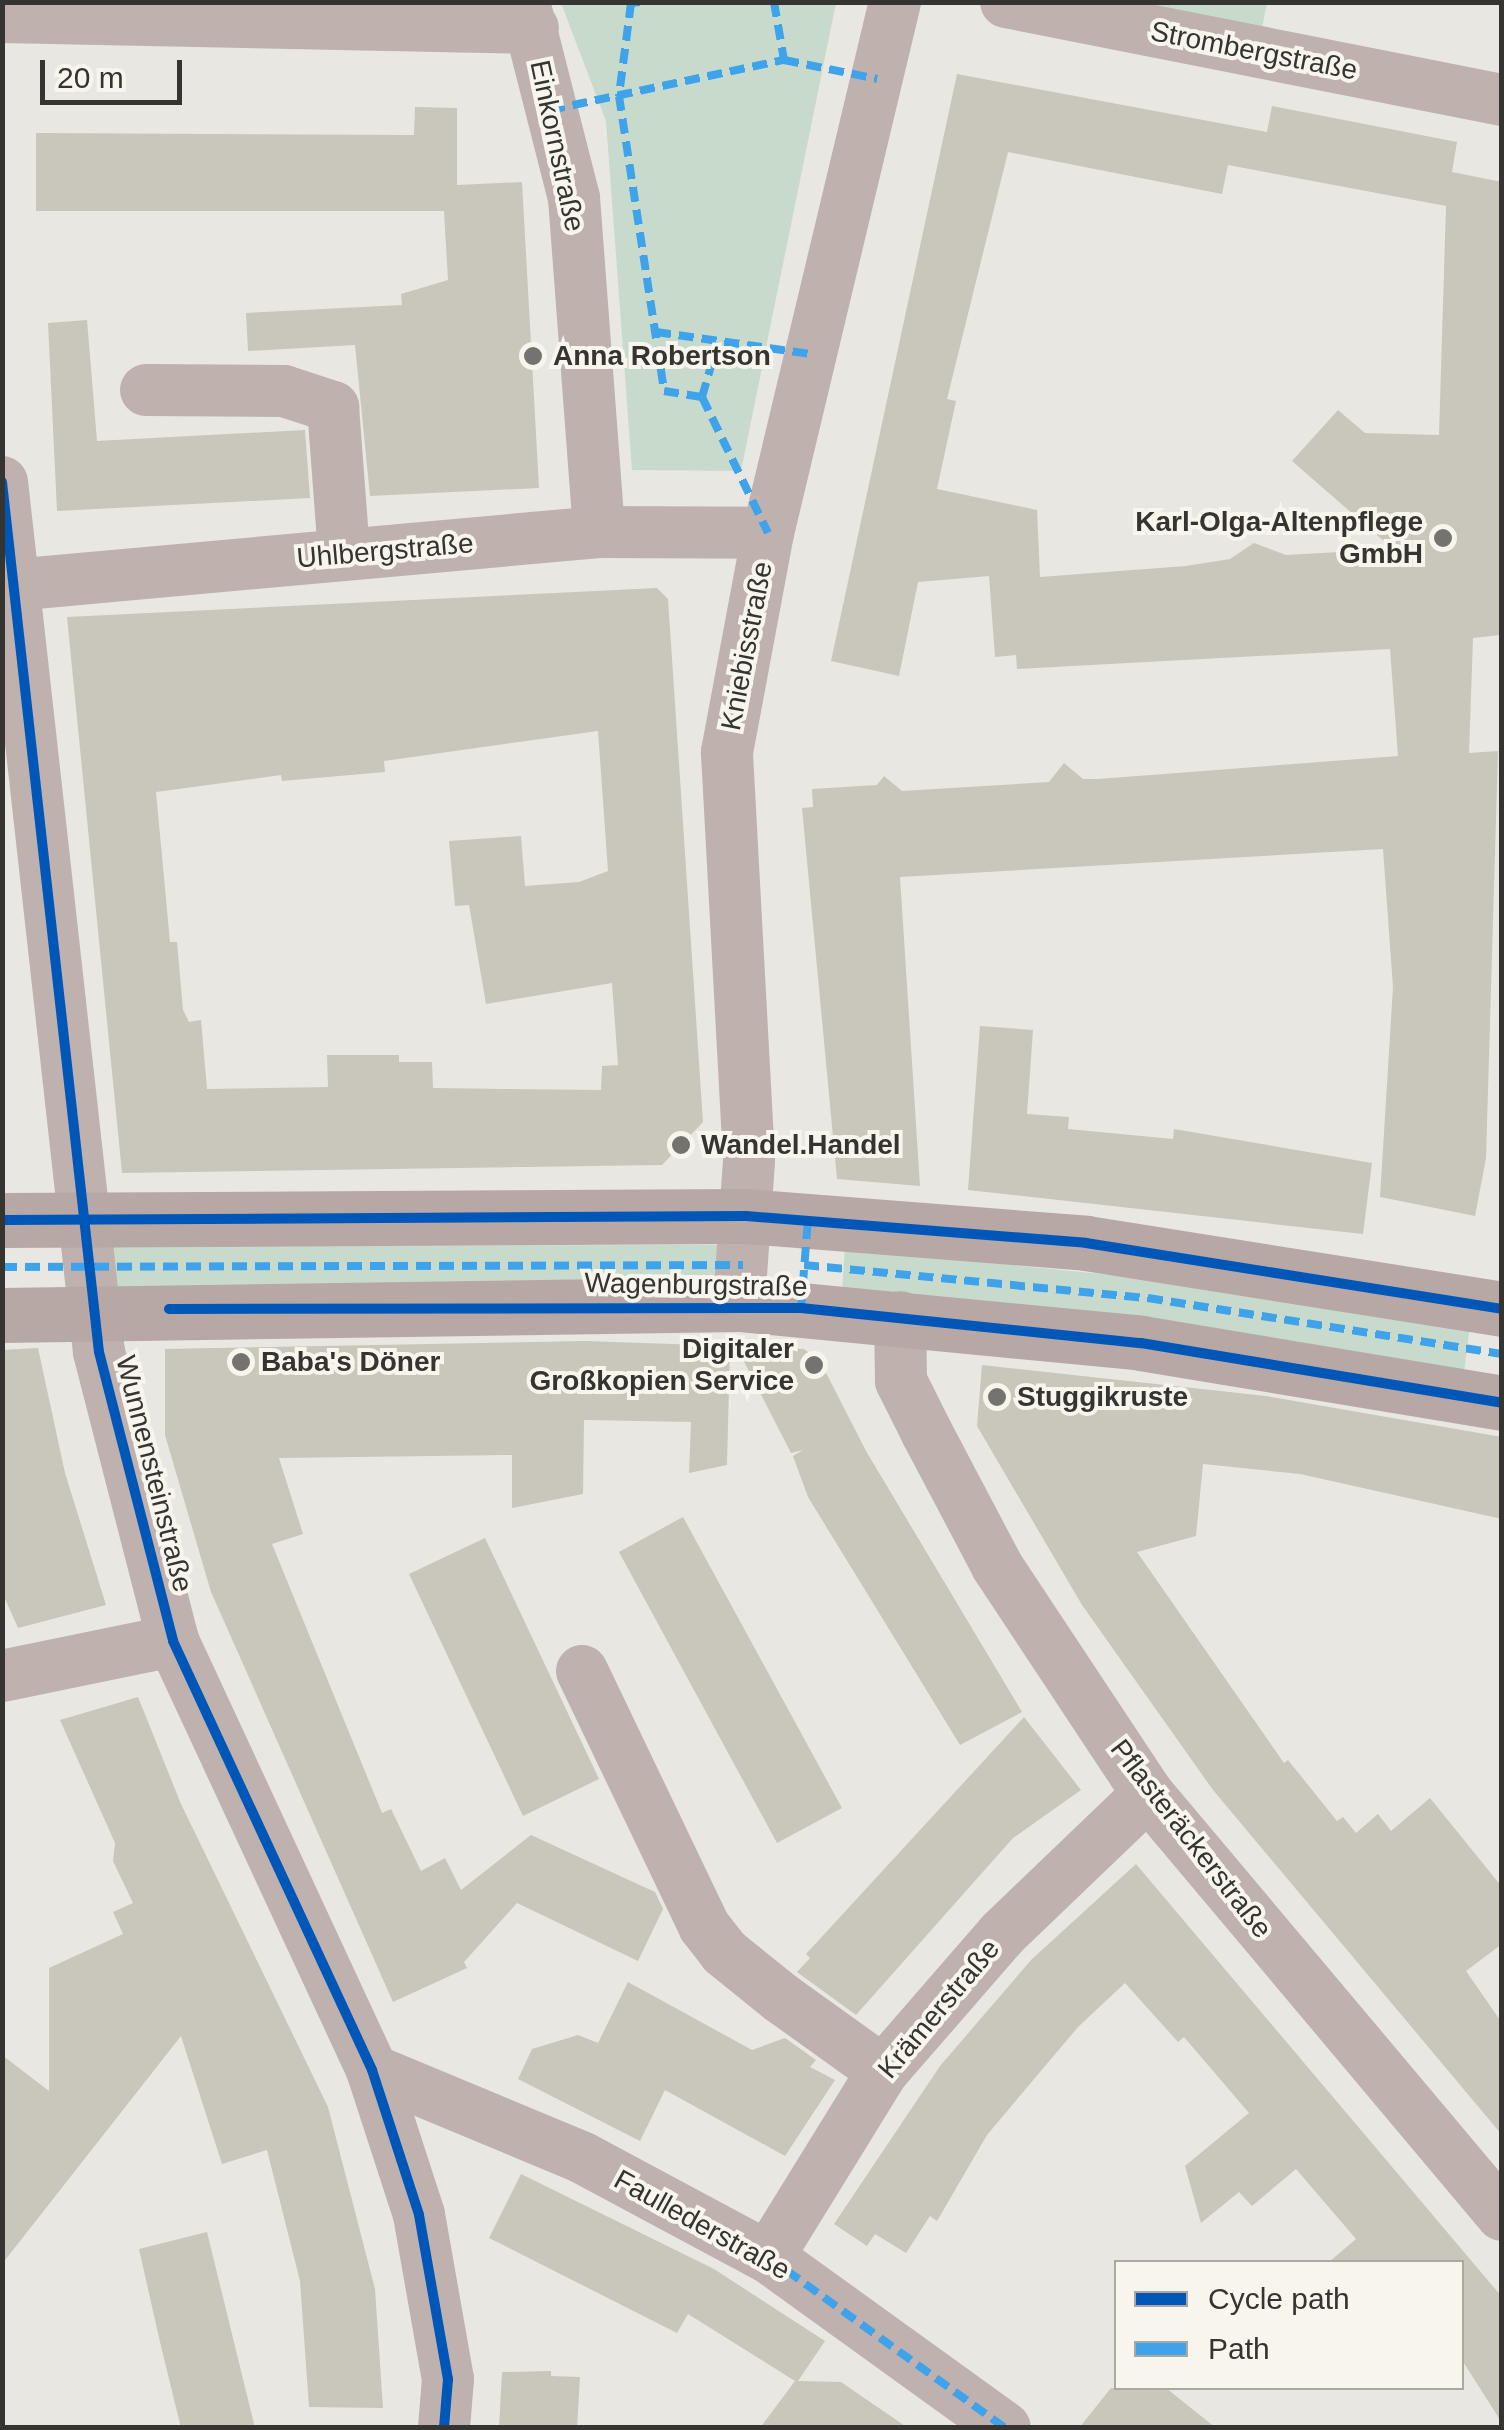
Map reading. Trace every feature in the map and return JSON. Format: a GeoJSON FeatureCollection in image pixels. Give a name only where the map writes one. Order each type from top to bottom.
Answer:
{"type":"FeatureCollection","features":[{"type":"Feature","properties":{"kind":"main road"},"geometry":{"type":"LineString","coordinates":[[2,1220],[80,1216],[746,1216],[1086,1243],[1502,1309]]}},
{"type":"Feature","properties":{"kind":"main road","name":"Wagenburgstraße"},"geometry":{"type":"LineString","coordinates":[[2,1315],[90,1310],[739,1304],[1141,1343],[1500,1398]]}},
{"type":"Feature","properties":{"kind":"street","name":"Kniebisstraße"},"geometry":{"type":"LineString","coordinates":[[739,1304],[749,1160],[727,752],[768,533],[895,2]]}},
{"type":"Feature","properties":{"kind":"street","name":"Strombergstraße"},"geometry":{"type":"LineString","coordinates":[[1006,2],[1502,100]]}},
{"type":"Feature","properties":{"kind":"street"},"geometry":{"type":"LineString","coordinates":[[2,16],[528,16]]}},
{"type":"Feature","properties":{"kind":"street","name":"Einkornstraße"},"geometry":{"type":"LineString","coordinates":[[528,16],[574,198],[599,532]]}},
{"type":"Feature","properties":{"kind":"street"},"geometry":{"type":"LineString","coordinates":[[146,390],[284,391],[333,407],[344,554]]}},
{"type":"Feature","properties":{"kind":"street","name":"Wunnensteinstraße"},"geometry":{"type":"LineString","coordinates":[[2,482],[8,585],[90,1310],[173,1641],[372,2070],[420,2215],[448,2379],[444,2428]]}},
{"type":"Feature","properties":{"kind":"street","name":"Uhlbergstraße"},"geometry":{"type":"LineString","coordinates":[[8,585],[599,532],[768,533]]}},
{"type":"Feature","properties":{"kind":"street","name":"Pflasteräckerstraße"},"geometry":{"type":"LineString","coordinates":[[900,1317],[900,1381],[997,1566],[1148,1794],[1502,2215]]}},
{"type":"Feature","properties":{"kind":"street"},"geometry":{"type":"LineString","coordinates":[[2,1676],[173,1641]]}},
{"type":"Feature","properties":{"kind":"street"},"geometry":{"type":"LineString","coordinates":[[582,1671],[704,1926],[724,1952],[780,1998],[883,2071]]}},
{"type":"Feature","properties":{"kind":"street","name":"Krämerstraße"},"geometry":{"type":"LineString","coordinates":[[768,2257],[883,2071],[1003,1933],[1148,1794]]}},
{"type":"Feature","properties":{"kind":"street","name":"Faullederstraße"},"geometry":{"type":"LineString","coordinates":[[372,2070],[582,2158],[768,2257],[1005,2428]]}},
{"type":"Feature","properties":{"kind":"green space"},"geometry":{"type":"Polygon","coordinates":[[[561,3],[836,3],[741,471],[632,470],[606,121],[561,3]]]}},
{"type":"Feature","properties":{"kind":"green space"},"geometry":{"type":"Polygon","coordinates":[[[1082,3],[1267,3],[1259,43],[1082,3]]]}},
{"type":"Feature","properties":{"kind":"green space"},"geometry":{"type":"Polygon","coordinates":[[[717,1245],[719,1286],[113,1288],[111,1246],[717,1245]]]}},
{"type":"Feature","properties":{"kind":"green space"},"geometry":{"type":"Polygon","coordinates":[[[845,1248],[1150,1279],[1470,1326],[1464,1372],[842,1290],[845,1248]]]}},
{"type":"Feature","properties":{"kind":"building"},"geometry":{"type":"Polygon","coordinates":[[[957,74],[1267,132],[1272,106],[1457,142],[1452,172],[1502,182],[1500,635],[1473,638],[1469,753],[1498,751],[1486,1158],[1475,1216],[1380,1197],[1393,987],[1383,849],[900,877],[920,1186],[837,1179],[802,808],[813,807],[812,789],[877,785],[884,776],[902,791],[1049,782],[1064,763],[1083,779],[1098,779],[1398,756],[1390,649],[1017,669],[1016,655],[995,657],[989,576],[918,582],[899,676],[831,661],[957,74]],[[1008,152],[947,399],[956,401],[937,489],[1037,510],[1040,577],[1186,566],[1230,559],[1254,543],[1286,555],[1393,549],[1292,461],[1338,410],[1365,433],[1439,435],[1446,206],[1228,165],[1222,194],[1008,152]]]}},
{"type":"Feature","properties":{"kind":"building"},"geometry":{"type":"Polygon","coordinates":[[[415,107],[457,108],[457,185],[522,182],[539,488],[370,496],[355,345],[248,351],[246,313],[402,305],[401,294],[448,280],[444,211],[36,211],[36,133],[414,135],[415,107]]]}},
{"type":"Feature","properties":{"kind":"building"},"geometry":{"type":"Polygon","coordinates":[[[87,320],[97,441],[305,430],[310,498],[57,511],[48,323],[87,320]]]}},
{"type":"Feature","properties":{"kind":"building"},"geometry":{"type":"Polygon","coordinates":[[[657,588],[668,599],[703,1122],[662,1165],[122,1173],[67,617],[657,588]],[[598,731],[384,761],[385,772],[282,781],[281,775],[156,792],[170,942],[177,942],[183,1010],[189,1022],[201,1020],[207,1089],[328,1087],[327,1055],[399,1055],[399,1062],[432,1062],[433,1088],[601,1090],[602,1066],[618,1065],[612,983],[486,1004],[469,905],[455,906],[449,841],[521,836],[525,886],[579,882],[608,871],[598,731]]]}},
{"type":"Feature","properties":{"kind":"building"},"geometry":{"type":"Polygon","coordinates":[[[980,1026],[1033,1030],[1027,1114],[1069,1117],[1068,1129],[1173,1139],[1174,1129],[1372,1163],[1363,1234],[968,1190],[980,1026]]]}},
{"type":"Feature","properties":{"kind":"building"},"geometry":{"type":"Polygon","coordinates":[[[585,1341],[730,1346],[727,1465],[689,1473],[691,1422],[584,1420],[583,1494],[512,1508],[512,1455],[279,1458],[303,1534],[272,1544],[382,1813],[391,1809],[421,1871],[445,1858],[461,1890],[531,1835],[655,1892],[663,1909],[638,1961],[517,1903],[464,1962],[467,1968],[393,2002],[211,1592],[165,1435],[165,1349],[585,1341]]]}},
{"type":"Feature","properties":{"kind":"building"},"geometry":{"type":"Polygon","coordinates":[[[736,1346],[804,1349],[820,1361],[866,1451],[1022,1712],[960,1745],[808,1497],[793,1456],[803,1450],[791,1453],[736,1346]]]}},
{"type":"Feature","properties":{"kind":"building"},"geometry":{"type":"Polygon","coordinates":[[[38,1348],[65,1473],[106,1605],[18,1628],[2,1592],[2,1350],[38,1348]]]}},
{"type":"Feature","properties":{"kind":"building"},"geometry":{"type":"Polygon","coordinates":[[[982,1365],[1266,1396],[1502,1437],[1502,1519],[1300,1474],[1203,1464],[1196,1536],[1137,1552],[1284,1763],[1288,1760],[1337,1821],[1343,1817],[1356,1833],[1378,1814],[1391,1831],[1430,1798],[1502,1887],[1502,1944],[1466,1971],[1502,2023],[1502,2135],[1213,1790],[1082,1605],[977,1426],[982,1365]]]}},
{"type":"Feature","properties":{"kind":"building"},"geometry":{"type":"Polygon","coordinates":[[[683,1517],[842,1808],[777,1843],[619,1552],[683,1517]]]}},
{"type":"Feature","properties":{"kind":"building"},"geometry":{"type":"Polygon","coordinates":[[[485,1538],[599,1779],[523,1816],[409,1574],[485,1538]]]}},
{"type":"Feature","properties":{"kind":"building"},"geometry":{"type":"Polygon","coordinates":[[[138,1697],[181,1804],[328,2107],[375,2289],[383,2408],[309,2407],[300,2281],[267,2150],[222,2164],[181,2036],[2,2264],[2,2055],[49,2091],[49,1968],[123,1934],[113,1912],[133,1903],[113,1861],[115,1843],[60,1720],[138,1697]]]}},
{"type":"Feature","properties":{"kind":"building"},"geometry":{"type":"Polygon","coordinates":[[[1024,1717],[1081,1790],[1013,1838],[856,2015],[797,1972],[810,1958],[806,1954],[1024,1717]]]}},
{"type":"Feature","properties":{"kind":"building"},"geometry":{"type":"Polygon","coordinates":[[[1136,1864],[1502,2297],[1502,2423],[1464,2363],[1464,2260],[1331,2260],[1356,2239],[1296,2169],[1252,2206],[1239,2192],[1201,2223],[1185,2166],[1249,2113],[1184,2037],[1178,2042],[1125,1983],[1078,2027],[987,2135],[937,2221],[930,2216],[906,2253],[875,2234],[867,2246],[834,2224],[940,2066],[1031,1960],[1136,1864]]]}},
{"type":"Feature","properties":{"kind":"building"},"geometry":{"type":"Polygon","coordinates":[[[628,1982],[752,2050],[785,2038],[816,2060],[810,2067],[835,2080],[785,2156],[665,2090],[640,2141],[518,2079],[532,2049],[578,2035],[598,2043],[628,1982]]]}},
{"type":"Feature","properties":{"kind":"building"},"geometry":{"type":"Polygon","coordinates":[[[521,2174],[714,2269],[825,2341],[798,2381],[841,2382],[908,2428],[760,2428],[795,2381],[688,2314],[677,2333],[489,2238],[521,2174]]]}},
{"type":"Feature","properties":{"kind":"building"},"geometry":{"type":"Polygon","coordinates":[[[207,2232],[255,2428],[181,2428],[139,2249],[207,2232]]]}},
{"type":"Feature","properties":{"kind":"building"},"geometry":{"type":"Polygon","coordinates":[[[551,2371],[551,2376],[580,2377],[577,2428],[499,2428],[502,2372],[551,2371]]]}},
{"type":"Feature","properties":{"kind":"building"},"geometry":{"type":"Polygon","coordinates":[[[1114,2388],[1168,2390],[1216,2428],[1079,2428],[1114,2388]]]}},
{"type":"Feature","properties":{"kind":"marked path"},"geometry":{"type":"LineString","coordinates":[[640,2],[631,3],[619,96],[664,391],[702,397],[768,533]]}},
{"type":"Feature","properties":{"kind":"marked path"},"geometry":{"type":"LineString","coordinates":[[774,2],[784,60]]}},
{"type":"Feature","properties":{"kind":"marked path"},"geometry":{"type":"LineString","coordinates":[[550,110],[784,60],[877,79]]}},
{"type":"Feature","properties":{"kind":"marked path"},"geometry":{"type":"LineString","coordinates":[[656,332],[811,354]]}},
{"type":"Feature","properties":{"kind":"marked path"},"geometry":{"type":"LineString","coordinates":[[702,397],[718,342]]}},
{"type":"Feature","properties":{"kind":"marked path"},"geometry":{"type":"LineString","coordinates":[[801,1308],[808,1220]]}},
{"type":"Feature","properties":{"kind":"marked path"},"geometry":{"type":"LineString","coordinates":[[2,1267],[743,1265]]}},
{"type":"Feature","properties":{"kind":"marked path"},"geometry":{"type":"LineString","coordinates":[[804,1265],[1148,1298],[1502,1354]]}},
{"type":"Feature","properties":{"kind":"marked path"},"geometry":{"type":"LineString","coordinates":[[768,2257],[1005,2428]]}},
{"type":"Feature","properties":{"kind":"cycle path"},"geometry":{"type":"LineString","coordinates":[[2,482],[99,1352],[173,1641],[372,2070],[419,2215],[448,2379],[444,2428]]}},
{"type":"Feature","properties":{"kind":"cycle path"},"geometry":{"type":"LineString","coordinates":[[2,1220],[746,1216],[1086,1243],[1502,1309]]}},
{"type":"Feature","properties":{"kind":"cycle path"},"geometry":{"type":"LineString","coordinates":[[169,1309],[801,1308],[1141,1343],[1502,1403]]}},
{"type":"Feature","properties":{"kind":"place","name":"Anna Robertson"},"geometry":{"type":"Point","coordinates":[533,356]}},
{"type":"Feature","properties":{"kind":"place","name":"Karl-Olga-Altenpflege GmbH"},"geometry":{"type":"Point","coordinates":[1443,538]}},
{"type":"Feature","properties":{"kind":"place","name":"Wandel.Handel"},"geometry":{"type":"Point","coordinates":[681,1145]}},
{"type":"Feature","properties":{"kind":"place","name":"Baba's Döner"},"geometry":{"type":"Point","coordinates":[241,1362]}},
{"type":"Feature","properties":{"kind":"place","name":"Digitaler Großkopien Service"},"geometry":{"type":"Point","coordinates":[814,1365]}},
{"type":"Feature","properties":{"kind":"place","name":"Stuggikruste"},"geometry":{"type":"Point","coordinates":[997,1397]}}]}
